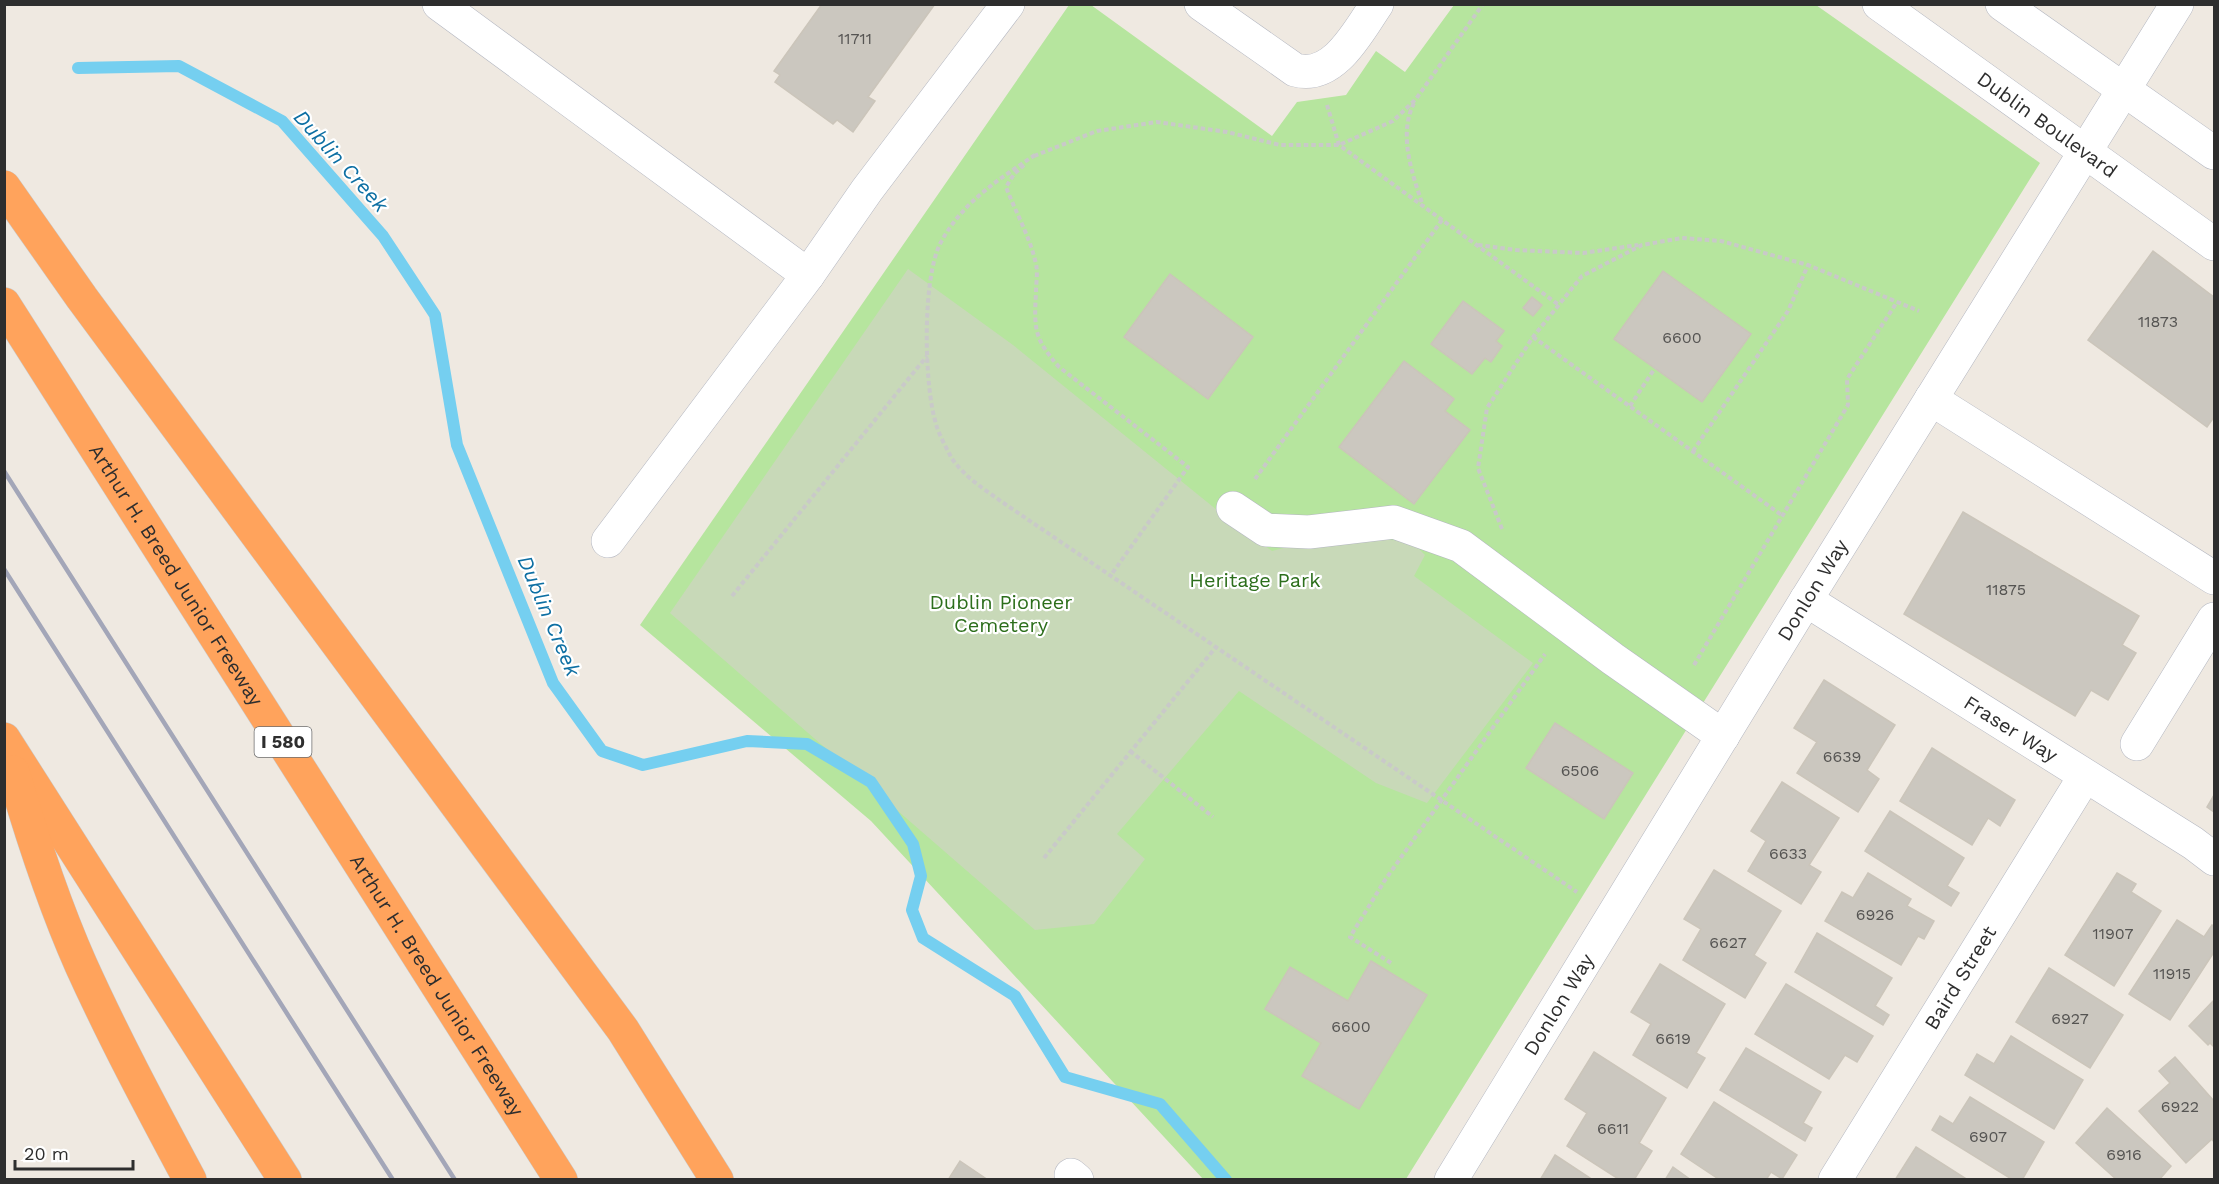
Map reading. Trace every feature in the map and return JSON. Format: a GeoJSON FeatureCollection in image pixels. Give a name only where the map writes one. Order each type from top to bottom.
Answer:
{"type":"FeatureCollection","features":[{"type":"Feature","properties":{"kind":"highway"},"geometry":{"type":"LineString","coordinates":[[4,187],[82,298],[623,1030],[717,1179]]}},
{"type":"Feature","properties":{"kind":"highway","name":"Arthur H. Breed Junior Freeway"},"geometry":{"type":"LineString","coordinates":[[4,303],[561,1179]]}},
{"type":"Feature","properties":{"kind":"highway"},"geometry":{"type":"LineString","coordinates":[[4,740],[31,833],[80,963],[115,1038],[190,1179]]}},
{"type":"Feature","properties":{"kind":"highway"},"geometry":{"type":"LineString","coordinates":[[4,740],[285,1179]]}},
{"type":"Feature","properties":{"kind":"street"},"geometry":{"type":"LineString","coordinates":[[439,4],[808,275]]}},
{"type":"Feature","properties":{"kind":"street"},"geometry":{"type":"LineString","coordinates":[[608,541],[808,275],[867,190],[1008,4]]}},
{"type":"Feature","properties":{"kind":"street"},"geometry":{"type":"LineString","coordinates":[[1201,4],[1295,70],[1304,72],[1317,70],[1331,63],[1344,51],[1377,4]]}},
{"type":"Feature","properties":{"kind":"street","name":"Dublin Boulevard"},"geometry":{"type":"LineString","coordinates":[[1879,4],[2214,244]]}},
{"type":"Feature","properties":{"kind":"street"},"geometry":{"type":"LineString","coordinates":[[2002,4],[2214,153]]}},
{"type":"Feature","properties":{"kind":"street","name":"Donlon Way"},"geometry":{"type":"LineString","coordinates":[[1451,1179],[1930,399],[2177,4]]}},
{"type":"Feature","properties":{"kind":"street"},"geometry":{"type":"LineString","coordinates":[[1930,399],[2214,578]]}},
{"type":"Feature","properties":{"kind":"street"},"geometry":{"type":"LineString","coordinates":[[1233,508],[1266,530],[1309,532],[1394,522],[1461,546],[1613,659],[1723,736]]}},
{"type":"Feature","properties":{"kind":"street","name":"Fraser Way"},"geometry":{"type":"LineString","coordinates":[[1806,600],[2214,859]]}},
{"type":"Feature","properties":{"kind":"street"},"geometry":{"type":"LineString","coordinates":[[2137,744],[2214,619]]}},
{"type":"Feature","properties":{"kind":"street","name":"Baird Street"},"geometry":{"type":"LineString","coordinates":[[1835,1179],[2085,776]]}},
{"type":"Feature","properties":{"kind":"path"},"geometry":{"type":"LineString","coordinates":[[1423,206],[1411,169],[1407,141],[1408,115],[1416,99],[1483,4]]}},
{"type":"Feature","properties":{"kind":"path"},"geometry":{"type":"LineString","coordinates":[[1317,70],[1339,145],[1559,305]]}},
{"type":"Feature","properties":{"kind":"path"},"geometry":{"type":"LineString","coordinates":[[1416,99],[1393,122],[1339,145],[1281,145],[1227,132],[1157,122],[1097,131],[1035,155],[988,186],[961,213],[940,244],[932,269],[927,336],[929,386],[936,424],[952,459],[974,482],[1577,892]]}},
{"type":"Feature","properties":{"kind":"path"},"geometry":{"type":"LineString","coordinates":[[1035,155],[1014,174],[1006,187],[1028,235],[1037,267],[1035,309],[1037,336],[1059,367],[1188,467],[1111,575]]}},
{"type":"Feature","properties":{"kind":"path"},"geometry":{"type":"LineString","coordinates":[[1233,508],[1442,220]]}},
{"type":"Feature","properties":{"kind":"path"},"geometry":{"type":"LineString","coordinates":[[1478,245],[1516,250],[1583,253],[1682,238],[1720,240],[1808,265],[1919,311]]}},
{"type":"Feature","properties":{"kind":"path"},"geometry":{"type":"LineString","coordinates":[[1505,537],[1478,468],[1487,408],[1533,337],[1582,276],[1642,245]]}},
{"type":"Feature","properties":{"kind":"path"},"geometry":{"type":"LineString","coordinates":[[1693,451],[1788,311],[1808,265]]}},
{"type":"Feature","properties":{"kind":"path"},"geometry":{"type":"LineString","coordinates":[[1694,665],[1848,405],[1847,379],[1897,302]]}},
{"type":"Feature","properties":{"kind":"path"},"geometry":{"type":"LineString","coordinates":[[1533,337],[1783,516]]}},
{"type":"Feature","properties":{"kind":"path"},"geometry":{"type":"LineString","coordinates":[[732,596],[928,356]]}},
{"type":"Feature","properties":{"kind":"path"},"geometry":{"type":"LineString","coordinates":[[1630,406],[1655,369]]}},
{"type":"Feature","properties":{"kind":"path"},"geometry":{"type":"LineString","coordinates":[[1391,963],[1350,937],[1385,880],[1545,655],[1537,605],[1533,600]]}},
{"type":"Feature","properties":{"kind":"path"},"geometry":{"type":"LineString","coordinates":[[1044,858],[1216,647]]}},
{"type":"Feature","properties":{"kind":"path"},"geometry":{"type":"LineString","coordinates":[[1130,751],[1213,817]]}},
{"type":"Feature","properties":{"kind":"green space","name":"Heritage Park"},"geometry":{"type":"Polygon","coordinates":[[[1069,5],[1091,5],[1272,136],[1297,102],[1346,95],[1376,51],[1405,72],[1454,5],[1816,5],[2040,163],[1406,1179],[1203,1179],[871,821],[640,625],[1069,5]]]}},
{"type":"Feature","properties":{"kind":"green space","name":"Dublin Pioneer Cemetery"},"geometry":{"type":"Polygon","coordinates":[[[908,269],[1013,345],[1233,523],[1272,551],[1325,537],[1411,541],[1425,555],[1414,576],[1533,663],[1427,803],[1376,783],[1239,691],[1117,834],[1145,859],[1094,924],[1035,930],[670,613],[908,269]]]}},
{"type":"Feature","properties":{"kind":"building"},"geometry":{"type":"Polygon","coordinates":[[[822,4],[935,4],[868,97],[875,101],[853,132],[837,120],[833,124],[775,82],[780,75],[774,71],[822,4]]]}},
{"type":"Feature","properties":{"kind":"building"},"geometry":{"type":"Polygon","coordinates":[[[2153,251],[2214,297],[2214,417],[2207,427],[2088,340],[2153,251]]]}},
{"type":"Feature","properties":{"kind":"building"},"geometry":{"type":"Polygon","coordinates":[[[1663,271],[1751,334],[1702,402],[1614,339],[1663,271]]]}},
{"type":"Feature","properties":{"kind":"building"},"geometry":{"type":"Polygon","coordinates":[[[1170,274],[1253,337],[1208,399],[1124,337],[1170,274]]]}},
{"type":"Feature","properties":{"kind":"building"},"geometry":{"type":"Polygon","coordinates":[[[1532,297],[1542,305],[1533,316],[1523,308],[1532,297]]]}},
{"type":"Feature","properties":{"kind":"building"},"geometry":{"type":"Polygon","coordinates":[[[1463,301],[1504,331],[1496,341],[1502,346],[1491,362],[1485,358],[1472,374],[1431,344],[1463,301]]]}},
{"type":"Feature","properties":{"kind":"building"},"geometry":{"type":"Polygon","coordinates":[[[1404,361],[1454,399],[1445,411],[1470,430],[1414,504],[1339,447],[1404,361]]]}},
{"type":"Feature","properties":{"kind":"building"},"geometry":{"type":"Polygon","coordinates":[[[1963,512],[2139,616],[2122,645],[2136,653],[2108,700],[2091,690],[2075,716],[1904,614],[1963,512]]]}},
{"type":"Feature","properties":{"kind":"building"},"geometry":{"type":"Polygon","coordinates":[[[1824,680],[1895,725],[1867,770],[1879,779],[1858,812],[1797,773],[1817,742],[1794,728],[1824,680]]]}},
{"type":"Feature","properties":{"kind":"building"},"geometry":{"type":"Polygon","coordinates":[[[1555,723],[1633,773],[1604,819],[1526,768],[1555,723]]]}},
{"type":"Feature","properties":{"kind":"building"},"geometry":{"type":"Polygon","coordinates":[[[1932,748],[2015,800],[2000,826],[1988,818],[1972,845],[1900,801],[1932,748]]]}},
{"type":"Feature","properties":{"kind":"building"},"geometry":{"type":"Polygon","coordinates":[[[1782,782],[1839,818],[1809,865],[1821,872],[1801,904],[1748,871],[1766,841],[1751,831],[1782,782]]]}},
{"type":"Feature","properties":{"kind":"building"},"geometry":{"type":"Polygon","coordinates":[[[2214,795],[2214,812],[2207,807],[2214,795]]]}},
{"type":"Feature","properties":{"kind":"building"},"geometry":{"type":"Polygon","coordinates":[[[1890,811],[1964,858],[1947,886],[1959,893],[1951,906],[1865,851],[1890,811]]]}},
{"type":"Feature","properties":{"kind":"building"},"geometry":{"type":"Polygon","coordinates":[[[1714,870],[1781,911],[1754,955],[1766,963],[1745,998],[1683,960],[1701,929],[1684,919],[1714,870]]]}},
{"type":"Feature","properties":{"kind":"building"},"geometry":{"type":"Polygon","coordinates":[[[1868,873],[1911,899],[1907,906],[1934,921],[1924,939],[1918,936],[1901,965],[1825,921],[1842,892],[1853,898],[1868,873]]]}},
{"type":"Feature","properties":{"kind":"building"},"geometry":{"type":"Polygon","coordinates":[[[2117,873],[2136,884],[2131,892],[2161,911],[2114,986],[2065,955],[2117,873]]]}},
{"type":"Feature","properties":{"kind":"building"},"geometry":{"type":"Polygon","coordinates":[[[2177,920],[2204,937],[2212,925],[2214,926],[2214,952],[2170,1020],[2129,994],[2177,920]]]}},
{"type":"Feature","properties":{"kind":"building"},"geometry":{"type":"Polygon","coordinates":[[[1817,933],[1892,978],[1875,1006],[1889,1015],[1883,1025],[1795,972],[1817,933]]]}},
{"type":"Feature","properties":{"kind":"building"},"geometry":{"type":"Polygon","coordinates":[[[1371,961],[1427,995],[1359,1109],[1302,1076],[1321,1043],[1265,1009],[1290,967],[1348,1001],[1371,961]]]}},
{"type":"Feature","properties":{"kind":"building"},"geometry":{"type":"Polygon","coordinates":[[[1660,964],[1725,1004],[1696,1053],[1705,1058],[1687,1088],[1633,1055],[1651,1024],[1631,1012],[1660,964]]]}},
{"type":"Feature","properties":{"kind":"building"},"geometry":{"type":"Polygon","coordinates":[[[2049,968],[2123,1015],[2090,1068],[2016,1022],[2049,968]]]}},
{"type":"Feature","properties":{"kind":"building"},"geometry":{"type":"Polygon","coordinates":[[[1786,984],[1873,1036],[1857,1062],[1845,1055],[1829,1079],[1755,1034],[1786,984]]]}},
{"type":"Feature","properties":{"kind":"building"},"geometry":{"type":"Polygon","coordinates":[[[2214,1000],[2214,1047],[2210,1043],[2208,1045],[2189,1026],[2214,1000]]]}},
{"type":"Feature","properties":{"kind":"building"},"geometry":{"type":"Polygon","coordinates":[[[2011,1036],[2083,1080],[2054,1129],[1965,1075],[1977,1054],[1994,1064],[2011,1036]]]}},
{"type":"Feature","properties":{"kind":"building"},"geometry":{"type":"Polygon","coordinates":[[[1746,1048],[1821,1092],[1803,1123],[1812,1128],[1805,1141],[1720,1090],[1746,1048]]]}},
{"type":"Feature","properties":{"kind":"building"},"geometry":{"type":"Polygon","coordinates":[[[1594,1052],[1666,1098],[1639,1143],[1652,1151],[1634,1180],[1620,1180],[1567,1146],[1587,1113],[1565,1099],[1594,1052]]]}},
{"type":"Feature","properties":{"kind":"building"},"geometry":{"type":"Polygon","coordinates":[[[2175,1057],[2214,1101],[2214,1142],[2212,1139],[2186,1163],[2139,1111],[2170,1083],[2159,1071],[2175,1057]]]}},
{"type":"Feature","properties":{"kind":"building"},"geometry":{"type":"Polygon","coordinates":[[[1970,1097],[2044,1142],[2022,1180],[2013,1180],[1932,1130],[1940,1116],[1953,1124],[1970,1097]]]}},
{"type":"Feature","properties":{"kind":"building"},"geometry":{"type":"Polygon","coordinates":[[[1714,1102],[1797,1155],[1782,1179],[1771,1172],[1766,1180],[1720,1180],[1681,1154],[1714,1102]]]}},
{"type":"Feature","properties":{"kind":"building"},"geometry":{"type":"Polygon","coordinates":[[[2107,1108],[2171,1166],[2159,1180],[2117,1180],[2076,1143],[2107,1108]]]}},
{"type":"Feature","properties":{"kind":"building"},"geometry":{"type":"Polygon","coordinates":[[[1916,1147],[1968,1180],[1895,1180],[1916,1147]]]}},
{"type":"Feature","properties":{"kind":"building"},"geometry":{"type":"Polygon","coordinates":[[[1555,1155],[1593,1180],[1540,1180],[1555,1155]]]}},
{"type":"Feature","properties":{"kind":"building"},"geometry":{"type":"Polygon","coordinates":[[[960,1161],[988,1180],[948,1180],[960,1161]]]}},
{"type":"Feature","properties":{"kind":"building"},"geometry":{"type":"Polygon","coordinates":[[[1673,1167],[1691,1180],[1665,1180],[1673,1167]]]}},
{"type":"Feature","properties":{"kind":"waterway","name":"Dublin Creek"},"geometry":{"type":"LineString","coordinates":[[78,68],[179,66],[282,121],[383,236],[435,315],[457,445],[553,683],[602,751],[643,765],[747,741],[807,744],[871,782],[913,844],[921,876],[912,910],[923,938],[1015,996],[1065,1077],[1160,1104],[1226,1180]]}},
{"type":"Feature","properties":{"kind":"railway"},"geometry":{"type":"LineString","coordinates":[[4,471],[455,1180]]}},
{"type":"Feature","properties":{"kind":"railway"},"geometry":{"type":"LineString","coordinates":[[4,569],[393,1180]]}}]}
